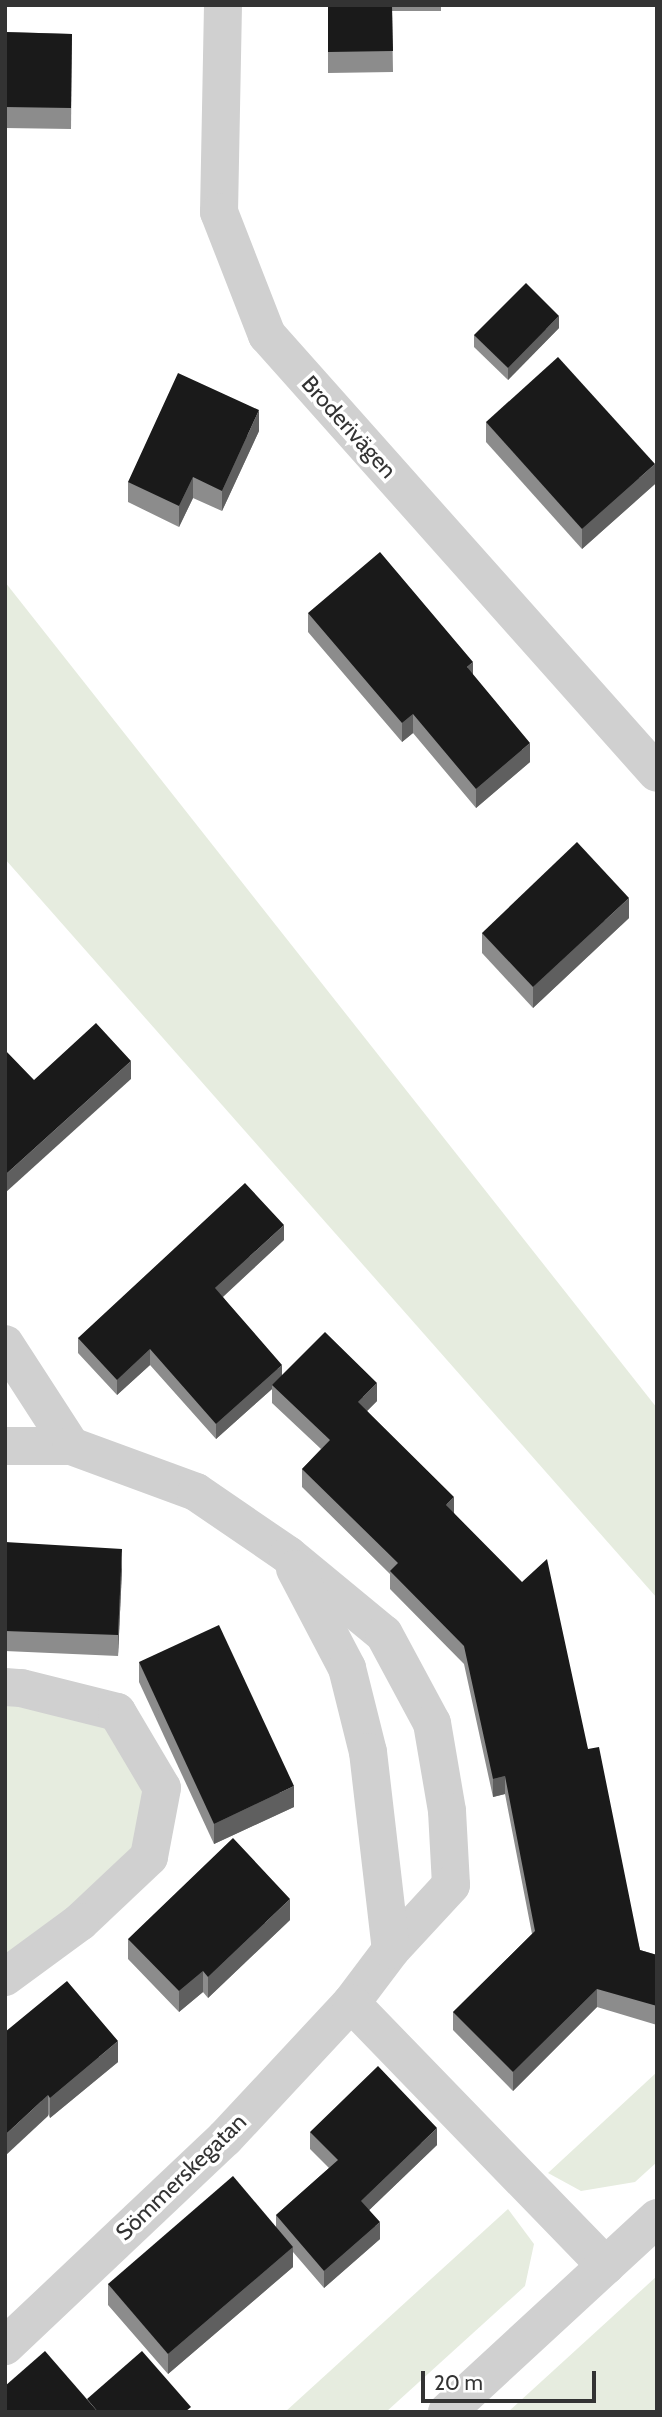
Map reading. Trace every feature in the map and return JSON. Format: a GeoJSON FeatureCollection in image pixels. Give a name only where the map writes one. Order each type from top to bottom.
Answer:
{"type":"FeatureCollection","features":[{"type":"Feature","properties":{"kind":"street","name":"Broderivägen"},"geometry":{"type":"LineString","coordinates":[[223,5],[219,212],[267,335],[657,773]]}},
{"type":"Feature","properties":{"kind":"street"},"geometry":{"type":"LineString","coordinates":[[5,1345],[71,1446]]}},
{"type":"Feature","properties":{"kind":"street","name":"Sömmerskegatan"},"geometry":{"type":"LineString","coordinates":[[5,1446],[71,1446],[196,1492],[288,1555],[384,1634],[432,1723],[447,1811],[451,1885],[391,1950],[351,2003],[225,2138],[5,2346]]}},
{"type":"Feature","properties":{"kind":"street","name":"Sömmerskegatan"},"geometry":{"type":"LineString","coordinates":[[288,1555],[346,1668],[368,1752],[391,1950]]}},
{"type":"Feature","properties":{"kind":"street"},"geometry":{"type":"LineString","coordinates":[[5,1688],[21,1688],[117,1712],[162,1788],[149,1857],[80,1922],[5,1977]]}},
{"type":"Feature","properties":{"kind":"street"},"geometry":{"type":"LineString","coordinates":[[351,2003],[606,2266]]}},
{"type":"Feature","properties":{"kind":"street"},"geometry":{"type":"LineString","coordinates":[[447,2412],[657,2218]]}},
{"type":"Feature","properties":{"kind":"shaded area"},"geometry":{"type":"Polygon","coordinates":[[[5,582],[657,1408],[657,1598],[5,859],[5,582]]]}},
{"type":"Feature","properties":{"kind":"shaded area"},"geometry":{"type":"Polygon","coordinates":[[[5,1704],[104,1724],[145,1794],[137,1853],[5,1960],[5,1704]]]}},
{"type":"Feature","properties":{"kind":"shaded area"},"geometry":{"type":"Polygon","coordinates":[[[657,2072],[657,2162],[635,2182],[581,2191],[548,2173],[657,2072]]]}},
{"type":"Feature","properties":{"kind":"shaded area"},"geometry":{"type":"Polygon","coordinates":[[[508,2209],[534,2244],[525,2286],[386,2412],[285,2412],[508,2209]]]}},
{"type":"Feature","properties":{"kind":"shaded area"},"geometry":{"type":"Polygon","coordinates":[[[657,2276],[657,2412],[508,2412],[657,2276]]]}},
{"type":"Feature","properties":{"kind":"building"},"geometry":{"type":"Polygon","coordinates":[[[328,5],[392,5],[393,51],[328,52],[328,5]]]}},
{"type":"Feature","properties":{"kind":"building"},"geometry":{"type":"Polygon","coordinates":[[[5,32],[72,34],[71,108],[5,107],[5,32]]]}},
{"type":"Feature","properties":{"kind":"building"},"geometry":{"type":"Polygon","coordinates":[[[526,283],[559,316],[508,368],[474,335],[526,283]]]}},
{"type":"Feature","properties":{"kind":"building"},"geometry":{"type":"Polygon","coordinates":[[[558,357],[655,464],[582,529],[486,422],[558,357]]]}},
{"type":"Feature","properties":{"kind":"building"},"geometry":{"type":"Polygon","coordinates":[[[178,373],[259,410],[222,491],[193,477],[179,506],[128,482],[178,373]]]}},
{"type":"Feature","properties":{"kind":"building"},"geometry":{"type":"Polygon","coordinates":[[[380,552],[473,662],[467,667],[530,743],[476,789],[413,714],[402,723],[308,613],[380,552]]]}},
{"type":"Feature","properties":{"kind":"building"},"geometry":{"type":"Polygon","coordinates":[[[577,842],[629,898],[533,987],[482,933],[577,842]]]}},
{"type":"Feature","properties":{"kind":"building"},"geometry":{"type":"Polygon","coordinates":[[[96,1023],[131,1061],[5,1175],[5,1050],[34,1080],[96,1023]]]}},
{"type":"Feature","properties":{"kind":"building"},"geometry":{"type":"Polygon","coordinates":[[[245,1183],[284,1225],[215,1288],[282,1365],[216,1424],[150,1349],[117,1380],[78,1338],[245,1183]]]}},
{"type":"Feature","properties":{"kind":"building"},"geometry":{"type":"Polygon","coordinates":[[[325,1332],[377,1383],[358,1402],[454,1497],[446,1505],[522,1582],[547,1559],[588,1749],[599,1747],[640,1950],[657,1955],[657,2006],[597,1989],[513,2072],[453,2012],[535,1931],[505,1776],[493,1779],[464,1646],[390,1571],[398,1563],[302,1469],[330,1440],[272,1385],[325,1332]]]}},
{"type":"Feature","properties":{"kind":"building"},"geometry":{"type":"Polygon","coordinates":[[[5,1542],[122,1549],[118,1635],[5,1631],[5,1542]]]}},
{"type":"Feature","properties":{"kind":"building"},"geometry":{"type":"Polygon","coordinates":[[[219,1625],[294,1786],[214,1824],[139,1662],[219,1625]]]}},
{"type":"Feature","properties":{"kind":"building"},"geometry":{"type":"Polygon","coordinates":[[[233,1838],[290,1899],[208,1977],[203,1971],[179,1991],[128,1939],[233,1838]]]}},
{"type":"Feature","properties":{"kind":"building"},"geometry":{"type":"Polygon","coordinates":[[[67,1981],[118,2041],[50,2098],[48,2095],[5,2135],[5,2032],[67,1981]]]}},
{"type":"Feature","properties":{"kind":"building"},"geometry":{"type":"Polygon","coordinates":[[[378,2066],[437,2128],[361,2201],[380,2222],[324,2271],[276,2215],[338,2160],[310,2132],[378,2066]]]}},
{"type":"Feature","properties":{"kind":"building"},"geometry":{"type":"Polygon","coordinates":[[[233,2176],[293,2247],[168,2354],[108,2284],[233,2176]]]}},
{"type":"Feature","properties":{"kind":"building"},"geometry":{"type":"Polygon","coordinates":[[[45,2351],[98,2412],[5,2412],[5,2386],[45,2351]]]}},
{"type":"Feature","properties":{"kind":"building"},"geometry":{"type":"Polygon","coordinates":[[[142,2351],[191,2407],[185,2412],[98,2412],[87,2399],[142,2351]]]}}]}
